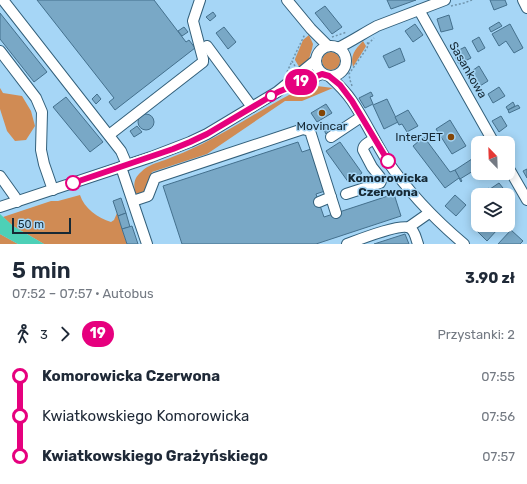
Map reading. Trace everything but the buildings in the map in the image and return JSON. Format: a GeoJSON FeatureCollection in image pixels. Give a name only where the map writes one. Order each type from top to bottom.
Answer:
{"type":"FeatureCollection","features":[{"type":"Feature","properties":{"kind":"street"},"geometry":{"type":"LineString","coordinates":[[3,0],[121,151],[133,201],[147,244]]}},
{"type":"Feature","properties":{"kind":"street"},"geometry":{"type":"LineString","coordinates":[[108,135],[203,62],[193,21],[200,0]]}},
{"type":"Feature","properties":{"kind":"street"},"geometry":{"type":"LineString","coordinates":[[287,0],[311,29],[344,54],[345,81],[352,101]]}},
{"type":"Feature","properties":{"kind":"street"},"geometry":{"type":"LineString","coordinates":[[0,207],[173,149],[207,134],[278,92],[326,75],[338,75],[353,49],[363,35],[369,30],[445,0]]}},
{"type":"Feature","properties":{"kind":"street"},"geometry":{"type":"LineString","coordinates":[[523,0],[527,8]]}},
{"type":"Feature","properties":{"kind":"street","name":"Sasankowa"},"geometry":{"type":"LineString","coordinates":[[419,10],[490,136]]}},
{"type":"Feature","properties":{"kind":"street"},"geometry":{"type":"LineString","coordinates":[[311,29],[317,57],[316,66],[318,70],[340,85],[352,101],[374,139],[402,182],[429,213],[464,244]]}},
{"type":"Feature","properties":{"kind":"street"},"geometry":{"type":"LineString","coordinates":[[278,92],[317,57],[323,48],[333,47],[363,35]]}},
{"type":"Feature","properties":{"kind":"street"},"geometry":{"type":"LineString","coordinates":[[207,46],[252,107]]}},
{"type":"Feature","properties":{"kind":"street"},"geometry":{"type":"LineString","coordinates":[[0,51],[36,98],[42,112],[41,150],[53,190]]}},
{"type":"Feature","properties":{"kind":"street"},"geometry":{"type":"LineString","coordinates":[[332,137],[361,117]]}},
{"type":"Feature","properties":{"kind":"street"},"geometry":{"type":"LineString","coordinates":[[133,201],[148,196],[155,178],[303,129],[310,131],[336,213]]}},
{"type":"Feature","properties":{"kind":"street"},"geometry":{"type":"LineString","coordinates":[[346,194],[380,183],[380,177],[372,167],[363,150],[365,145],[374,139]]}},
{"type":"Feature","properties":{"kind":"street"},"geometry":{"type":"LineString","coordinates":[[0,176],[15,197],[14,203]]}},
{"type":"Feature","properties":{"kind":"street"},"geometry":{"type":"LineString","coordinates":[[515,179],[527,200]]}},
{"type":"Feature","properties":{"kind":"street"},"geometry":{"type":"LineString","coordinates":[[319,202],[331,197]]}},
{"type":"Feature","properties":{"kind":"street"},"geometry":{"type":"LineString","coordinates":[[347,244],[399,227],[409,227],[429,213]]}},
{"type":"Feature","properties":{"kind":"street"},"geometry":{"type":"LineString","coordinates":[[409,227],[413,231],[418,244]]}},
{"type":"Feature","properties":{"kind":"path"},"geometry":{"type":"LineString","coordinates":[[284,77],[292,61]]}},
{"type":"Feature","properties":{"kind":"shaded area"},"geometry":{"type":"Polygon","coordinates":[[[309,35],[313,44],[312,49],[308,62],[301,70],[295,59],[303,40],[309,35]]]}},
{"type":"Feature","properties":{"kind":"shaded area"},"geometry":{"type":"Polygon","coordinates":[[[363,41],[366,46],[353,67],[352,59],[354,53],[363,41]]]}},
{"type":"Feature","properties":{"kind":"shaded area"},"geometry":{"type":"Polygon","coordinates":[[[331,52],[337,55],[340,61],[337,67],[331,70],[325,67],[322,61],[325,55],[331,52]]]}},
{"type":"Feature","properties":{"kind":"shaded area"},"geometry":{"type":"Polygon","coordinates":[[[309,85],[333,88],[302,101],[285,101],[207,154],[152,172],[144,192],[135,194],[135,180],[138,175],[152,164],[202,144],[309,85]]]}},
{"type":"Feature","properties":{"kind":"shaded area"},"geometry":{"type":"Polygon","coordinates":[[[0,88],[3,93],[22,96],[31,111],[35,126],[26,140],[15,141],[7,131],[0,109],[0,88]]]}},
{"type":"Feature","properties":{"kind":"shaded area"},"geometry":{"type":"Polygon","coordinates":[[[80,195],[88,208],[101,218],[111,222],[114,220],[117,213],[127,244],[44,244],[13,226],[3,217],[51,201],[58,201],[80,195]]]}},
{"type":"Feature","properties":{"kind":"shaded area"},"geometry":{"type":"Polygon","coordinates":[[[0,214],[13,226],[44,244],[18,244],[0,234],[0,214]]]}},
{"type":"Feature","properties":{"kind":"shaded area"},"geometry":{"type":"Polygon","coordinates":[[[0,234],[18,244],[0,244],[0,234]]]}},
{"type":"Feature","properties":{"kind":"bus line","name":"19"},"geometry":{"type":"LineString","coordinates":[[73,183],[190,142],[207,134],[278,92],[322,74],[329,76],[340,85],[352,101],[388,161]]}},
{"type":"Feature","properties":{"kind":"place","name":"Movincar"},"geometry":{"type":"Point","coordinates":[322,113]}},
{"type":"Feature","properties":{"kind":"place","name":"InterJET"},"geometry":{"type":"Point","coordinates":[451,137]}},
{"type":"Feature","properties":{"kind":"place","name":"Komorowicka Czerwona"},"geometry":{"type":"Point","coordinates":[388,161]}}]}
